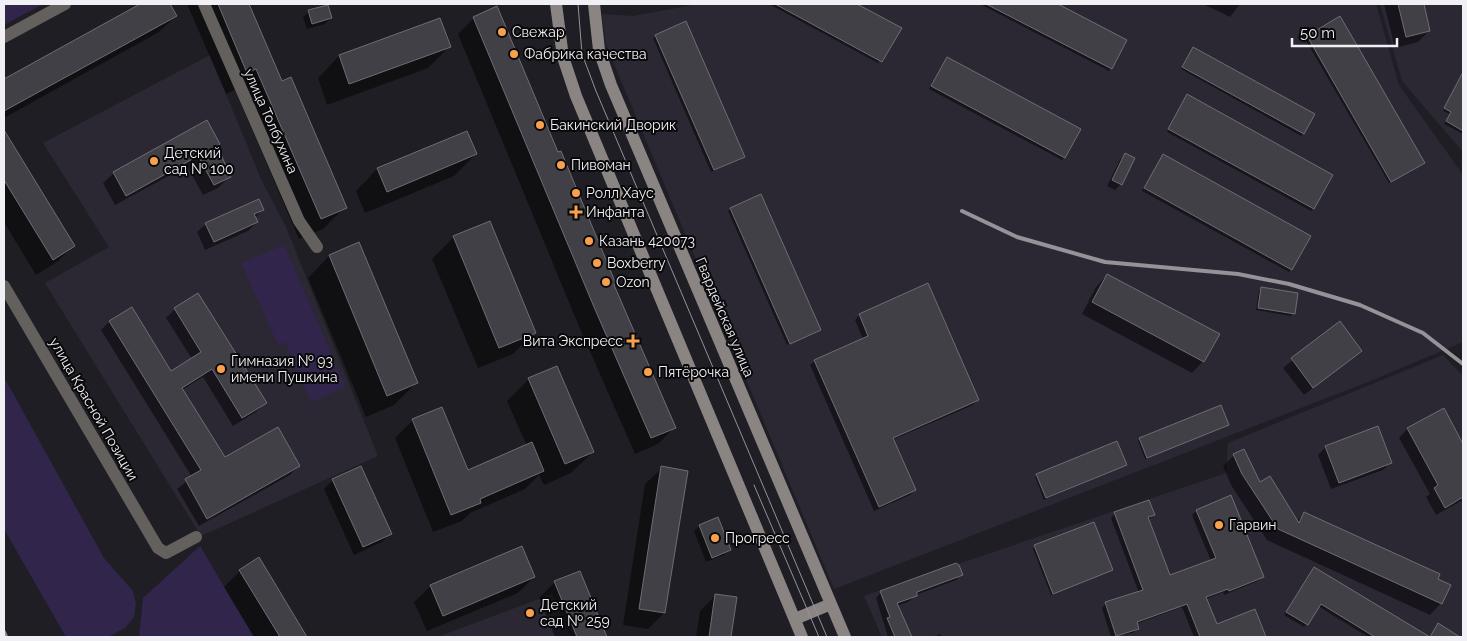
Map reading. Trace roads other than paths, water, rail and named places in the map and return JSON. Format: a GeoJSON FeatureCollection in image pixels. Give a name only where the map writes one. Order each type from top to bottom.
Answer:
{"type":"FeatureCollection","features":[{"type":"Feature","properties":{"kind":"main road","name":"Гвардейская улица"},"geometry":{"type":"LineString","coordinates":[[594,4],[599,50],[611,85],[845,637]]}},
{"type":"Feature","properties":{"kind":"main road"},"geometry":{"type":"LineString","coordinates":[[553,7],[563,57],[576,96],[802,637]]}},
{"type":"Feature","properties":{"kind":"main road"},"geometry":{"type":"LineString","coordinates":[[795,620],[831,604]]}},
{"type":"Feature","properties":{"kind":"street"},"geometry":{"type":"LineString","coordinates":[[4,36],[65,4]]}},
{"type":"Feature","properties":{"kind":"street","name":"улица Толбухина"},"geometry":{"type":"LineString","coordinates":[[204,4],[299,221],[317,247]]}},
{"type":"Feature","properties":{"kind":"street","name":"улица Красной Позиции"},"geometry":{"type":"LineString","coordinates":[[4,286],[158,548],[166,553],[196,537]]}},
{"type":"Feature","properties":{"kind":"tram line"},"geometry":{"type":"LineString","coordinates":[[578,4],[582,54],[596,91],[827,637]]}},
{"type":"Feature","properties":{"kind":"tram line"},"geometry":{"type":"LineString","coordinates":[[754,485],[819,637]]}},
{"type":"Feature","properties":{"kind":"railway"},"geometry":{"type":"LineString","coordinates":[[962,211],[1017,237],[1105,262],[1238,274],[1289,284],[1360,305],[1423,333],[1463,364]]}},
{"type":"Feature","properties":{"kind":"railway"},"geometry":{"type":"LineString","coordinates":[[4,632],[6,637]]}},
{"type":"Feature","properties":{"kind":"place","name":"Свежар"},"geometry":{"type":"Point","coordinates":[502,32]}},
{"type":"Feature","properties":{"kind":"place","name":"Фабрика качества"},"geometry":{"type":"Point","coordinates":[514,54]}},
{"type":"Feature","properties":{"kind":"place","name":"Бакинский Дворик"},"geometry":{"type":"Point","coordinates":[540,125]}},
{"type":"Feature","properties":{"kind":"place","name":"Детский сад № 100"},"geometry":{"type":"Point","coordinates":[154,161]}},
{"type":"Feature","properties":{"kind":"place","name":"Пивоман"},"geometry":{"type":"Point","coordinates":[561,165]}},
{"type":"Feature","properties":{"kind":"place","name":"Ролл Хаус"},"geometry":{"type":"Point","coordinates":[576,193]}},
{"type":"Feature","properties":{"kind":"place","name":"Инфанта"},"geometry":{"type":"Point","coordinates":[576,212]}},
{"type":"Feature","properties":{"kind":"place","name":"Казань 420073"},"geometry":{"type":"Point","coordinates":[589,241]}},
{"type":"Feature","properties":{"kind":"place","name":"Boxberry"},"geometry":{"type":"Point","coordinates":[597,263]}},
{"type":"Feature","properties":{"kind":"place","name":"Ozon"},"geometry":{"type":"Point","coordinates":[606,282]}},
{"type":"Feature","properties":{"kind":"place","name":"Вита Экспресс"},"geometry":{"type":"Point","coordinates":[633,341]}},
{"type":"Feature","properties":{"kind":"place","name":"Гимназия № 93 имени Пушкина"},"geometry":{"type":"Point","coordinates":[221,369]}},
{"type":"Feature","properties":{"kind":"place","name":"Пятёрочка"},"geometry":{"type":"Point","coordinates":[648,372]}},
{"type":"Feature","properties":{"kind":"place","name":"Гарвин"},"geometry":{"type":"Point","coordinates":[1219,525]}},
{"type":"Feature","properties":{"kind":"place","name":"Прогресс"},"geometry":{"type":"Point","coordinates":[715,538]}},
{"type":"Feature","properties":{"kind":"place","name":"Детский сад № 259"},"geometry":{"type":"Point","coordinates":[530,613]}}]}
